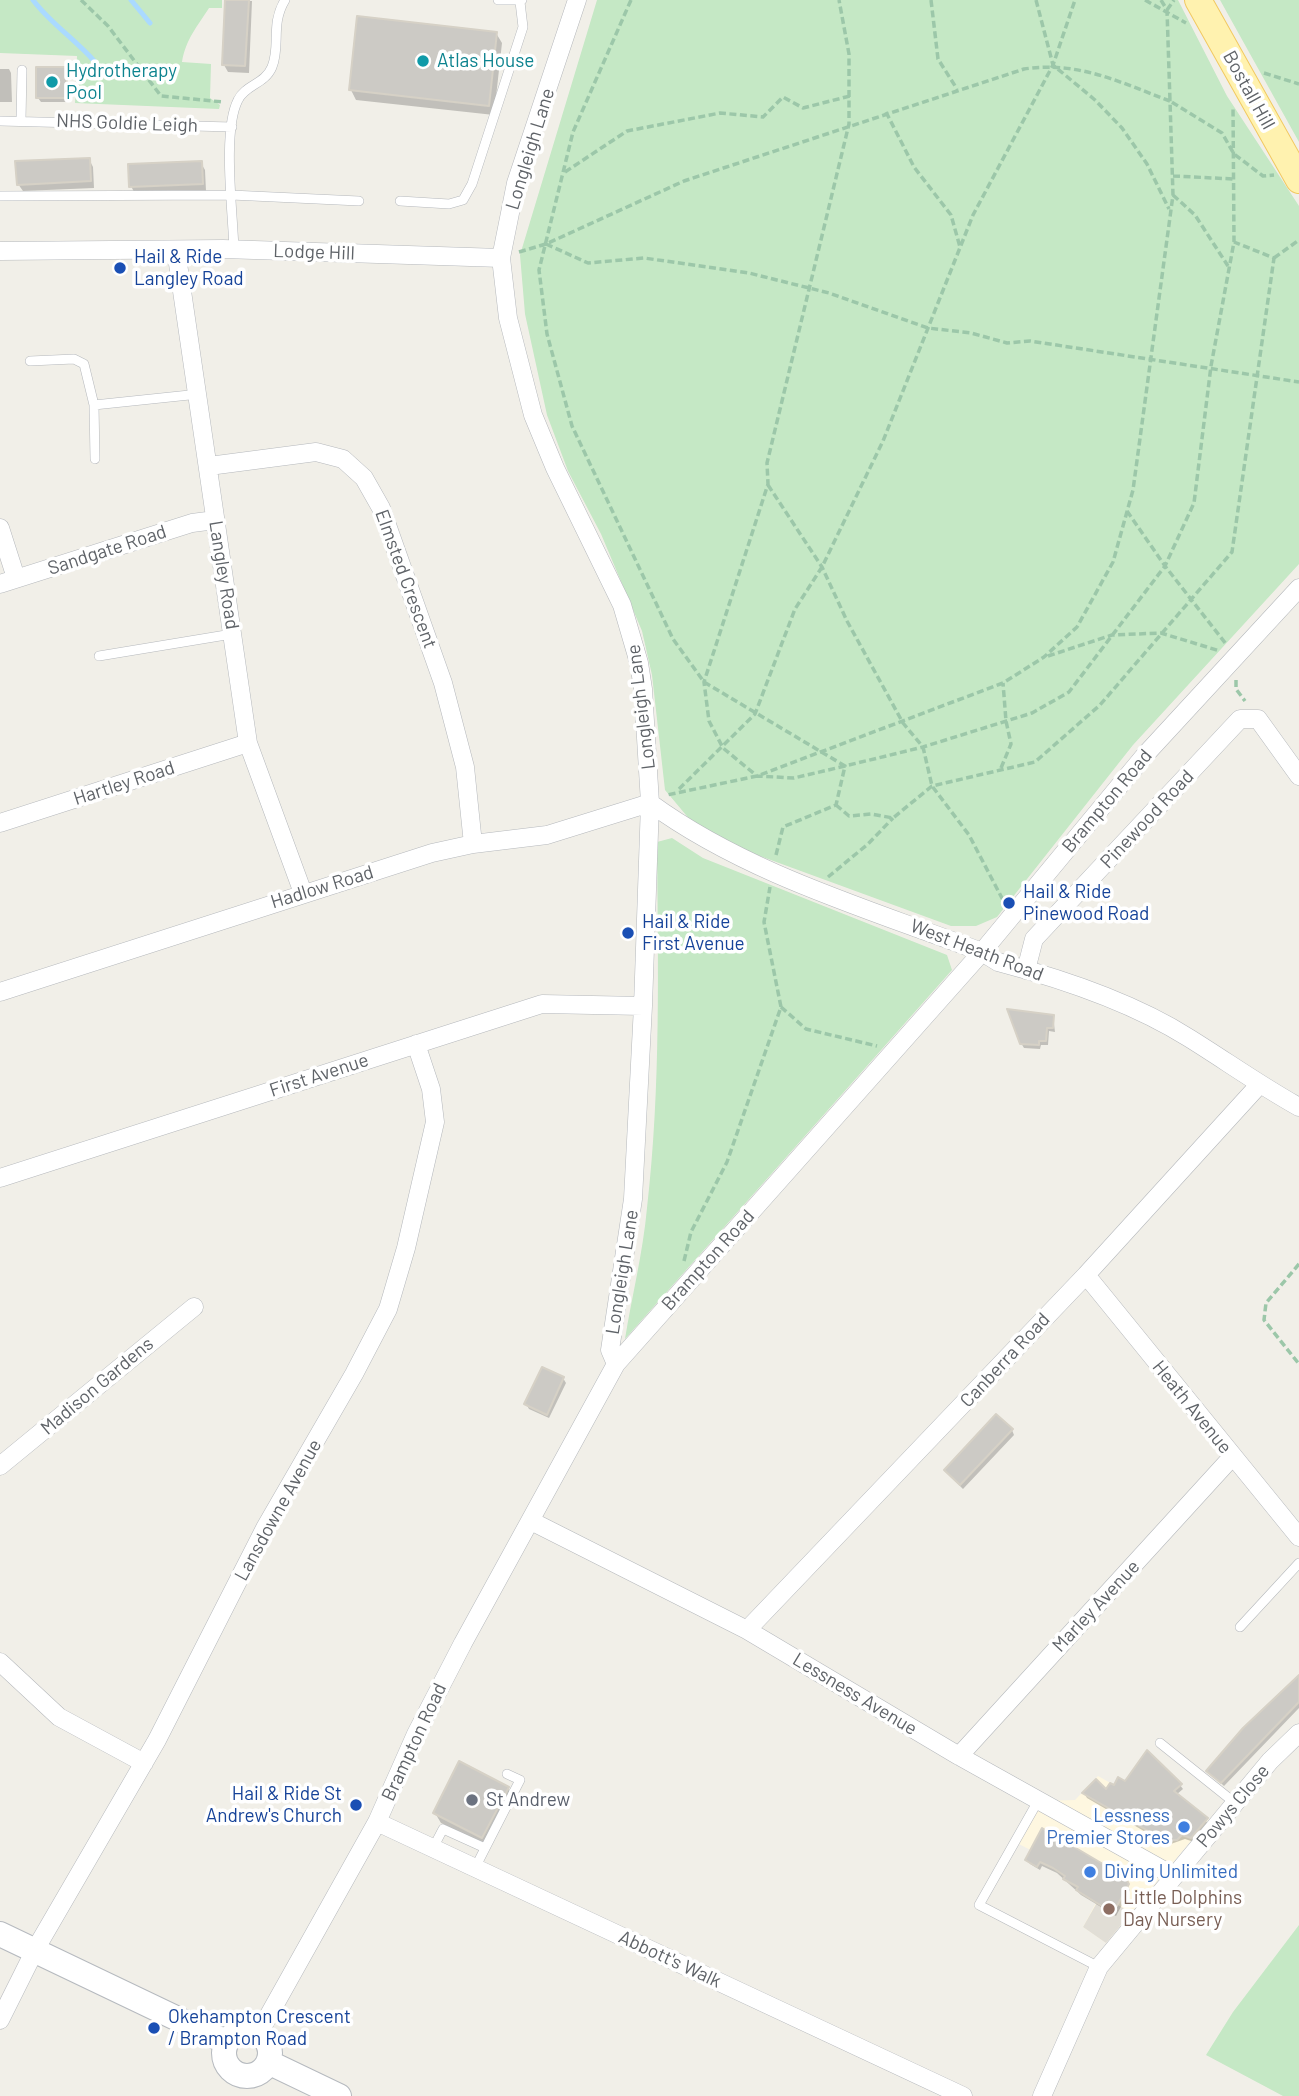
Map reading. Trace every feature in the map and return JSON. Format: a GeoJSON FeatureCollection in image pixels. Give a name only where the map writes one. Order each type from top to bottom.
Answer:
{"type":"FeatureCollection","features":[{"type":"Feature","properties":{"kind":"main road","name":"Bostall Hill"},"geometry":{"type":"LineString","coordinates":[[1198,0],[1291,177]]}},
{"type":"Feature","properties":{"kind":"street","name":"Longleigh Lane"},"geometry":{"type":"LineString","coordinates":[[577,0],[516,183],[501,258],[508,318],[533,415],[555,468],[611,578],[632,633],[643,689],[650,803],[643,1006],[633,1199],[610,1350],[616,1364]]}},
{"type":"Feature","properties":{"kind":"street","name":"Langley Road"},"geometry":{"type":"LineString","coordinates":[[176,250],[248,743],[303,893]]}},
{"type":"Feature","properties":{"kind":"street","name":"Lodge Hill"},"geometry":{"type":"LineString","coordinates":[[0,251],[234,250],[501,258]]}},
{"type":"Feature","properties":{"kind":"street","name":"Elmsted Crescent"},"geometry":{"type":"LineString","coordinates":[[209,466],[316,452],[343,459],[363,478],[381,508],[443,683],[465,767],[473,844]]}},
{"type":"Feature","properties":{"kind":"street","name":"Sandgate Road"},"geometry":{"type":"LineString","coordinates":[[8,581],[192,523],[215,520]]}},
{"type":"Feature","properties":{"kind":"street"},"geometry":{"type":"LineString","coordinates":[[0,528],[8,581]]}},
{"type":"Feature","properties":{"kind":"street","name":"Brampton Road"},"geometry":{"type":"LineString","coordinates":[[260,2031],[377,1822],[439,1688],[616,1364],[982,952],[1145,755],[1299,589]]}},
{"type":"Feature","properties":{"kind":"street","name":"Pinewood Road"},"geometry":{"type":"LineString","coordinates":[[1026,970],[1034,939],[1043,929],[1240,719],[1258,719]]}},
{"type":"Feature","properties":{"kind":"street"},"geometry":{"type":"LineString","coordinates":[[1258,719],[1299,776]]}},
{"type":"Feature","properties":{"kind":"street","name":"Hartley Road"},"geometry":{"type":"LineString","coordinates":[[0,823],[248,743]]}},
{"type":"Feature","properties":{"kind":"street","name":"Hadlow Road"},"geometry":{"type":"LineString","coordinates":[[0,992],[432,853],[473,844],[547,835],[650,803]]}},
{"type":"Feature","properties":{"kind":"street","name":"West Heath Road"},"geometry":{"type":"LineString","coordinates":[[650,803],[690,832],[773,872],[982,952],[998,962],[1138,1010],[1188,1037],[1259,1085],[1299,1107]]}},
{"type":"Feature","properties":{"kind":"street","name":"First Avenue"},"geometry":{"type":"LineString","coordinates":[[0,1178],[542,1004],[643,1006]]}},
{"type":"Feature","properties":{"kind":"street","name":"Lansdowne Avenue"},"geometry":{"type":"LineString","coordinates":[[0,2020],[35,1950],[144,1763],[265,1528],[354,1374],[388,1308],[406,1248],[435,1122],[431,1089],[416,1044]]}},
{"type":"Feature","properties":{"kind":"street","name":"Canberra Road"},"geometry":{"type":"LineString","coordinates":[[747,1630],[1086,1275],[1259,1085]]}},
{"type":"Feature","properties":{"kind":"street","name":"Heath Avenue"},"geometry":{"type":"LineString","coordinates":[[1086,1275],[1299,1537]]}},
{"type":"Feature","properties":{"kind":"street","name":"Madison Gardens"},"geometry":{"type":"LineString","coordinates":[[0,1466],[194,1307]]}},
{"type":"Feature","properties":{"kind":"street","name":"Marley Avenue"},"geometry":{"type":"LineString","coordinates":[[959,1756],[1233,1457]]}},
{"type":"Feature","properties":{"kind":"street","name":"Lessness Avenue"},"geometry":{"type":"LineString","coordinates":[[531,1521],[747,1630],[959,1756],[1174,1876]]}},
{"type":"Feature","properties":{"kind":"street"},"geometry":{"type":"LineString","coordinates":[[0,1661],[59,1717],[144,1763]]}},
{"type":"Feature","properties":{"kind":"street","name":"Powys Close"},"geometry":{"type":"LineString","coordinates":[[1042,2096],[1099,1967],[1270,1761],[1299,1733]]}},
{"type":"Feature","properties":{"kind":"street","name":"Abbott's Walk"},"geometry":{"type":"LineString","coordinates":[[377,1822],[963,2096]]}},
{"type":"Feature","properties":{"kind":"street"},"geometry":{"type":"LineString","coordinates":[[0,1934],[226,2042]]}},
{"type":"Feature","properties":{"kind":"street"},"geometry":{"type":"LineString","coordinates":[[240,2031],[260,2031],[269,2048],[268,2062],[256,2074],[228,2086],[226,2042],[240,2031]]}},
{"type":"Feature","properties":{"kind":"street"},"geometry":{"type":"LineString","coordinates":[[268,2062],[339,2096]]}},
{"type":"Feature","properties":{"kind":"lane"},"geometry":{"type":"LineString","coordinates":[[234,250],[231,195],[232,127],[236,103],[242,93],[264,79],[273,66],[276,14],[285,0]]}},
{"type":"Feature","properties":{"kind":"lane"},"geometry":{"type":"LineString","coordinates":[[400,201],[449,204],[463,200],[472,184],[523,27],[521,1],[498,0]]}},
{"type":"Feature","properties":{"kind":"lane"},"geometry":{"type":"LineString","coordinates":[[21,120],[22,70]]}},
{"type":"Feature","properties":{"kind":"lane","name":"NHS Goldie Leigh"},"geometry":{"type":"LineString","coordinates":[[0,121],[232,127]]}},
{"type":"Feature","properties":{"kind":"lane"},"geometry":{"type":"LineString","coordinates":[[0,196],[231,195],[359,201]]}},
{"type":"Feature","properties":{"kind":"lane"},"geometry":{"type":"LineString","coordinates":[[30,361],[74,359],[84,364],[94,405],[95,459]]}},
{"type":"Feature","properties":{"kind":"lane"},"geometry":{"type":"LineString","coordinates":[[94,405],[199,394]]}},
{"type":"Feature","properties":{"kind":"lane"},"geometry":{"type":"LineString","coordinates":[[99,656],[232,634]]}},
{"type":"Feature","properties":{"kind":"lane"},"geometry":{"type":"LineString","coordinates":[[1240,1628],[1299,1563]]}},
{"type":"Feature","properties":{"kind":"lane"},"geometry":{"type":"LineString","coordinates":[[1160,1743],[1235,1803]]}},
{"type":"Feature","properties":{"kind":"lane"},"geometry":{"type":"LineString","coordinates":[[475,1868],[520,1780],[507,1774]]}},
{"type":"Feature","properties":{"kind":"lane"},"geometry":{"type":"LineString","coordinates":[[1038,1801],[979,1905],[1099,1967]]}},
{"type":"Feature","properties":{"kind":"lane"},"geometry":{"type":"LineString","coordinates":[[433,1848],[443,1829],[485,1848]]}},
{"type":"Feature","properties":{"kind":"path"},"geometry":{"type":"LineString","coordinates":[[81,0],[108,26],[162,96],[236,103]]}},
{"type":"Feature","properties":{"kind":"path"},"geometry":{"type":"LineString","coordinates":[[631,0],[573,132],[539,271],[547,334],[572,426],[673,639],[704,682],[816,752],[845,766]]}},
{"type":"Feature","properties":{"kind":"path"},"geometry":{"type":"LineString","coordinates":[[839,0],[849,54],[849,124],[767,463],[768,484],[704,682],[709,721],[723,748],[757,776],[794,778],[923,747],[1032,713],[1069,692],[1165,566],[1194,503],[1211,366],[1234,242],[1233,102]]}},
{"type":"Feature","properties":{"kind":"path"},"geometry":{"type":"LineString","coordinates":[[931,0],[938,59],[957,89]]}},
{"type":"Feature","properties":{"kind":"path"},"geometry":{"type":"LineString","coordinates":[[1036,0],[1054,65],[1122,128],[1147,164],[1170,211]]}},
{"type":"Feature","properties":{"kind":"path"},"geometry":{"type":"LineString","coordinates":[[678,790],[755,714],[795,609],[822,567],[883,441],[973,215],[1054,65],[1075,0]]}},
{"type":"Feature","properties":{"kind":"path"},"geometry":{"type":"LineString","coordinates":[[1145,0],[1167,10],[1196,29]]}},
{"type":"Feature","properties":{"kind":"path"},"geometry":{"type":"LineString","coordinates":[[650,803],[678,790],[757,776],[1003,683],[1044,657],[1077,627],[1113,562],[1133,490],[1173,195],[1167,10],[1161,0]]}},
{"type":"Feature","properties":{"kind":"path"},"geometry":{"type":"LineString","coordinates":[[1167,10],[1174,0]]}},
{"type":"Feature","properties":{"kind":"path"},"geometry":{"type":"LineString","coordinates":[[501,258],[546,244],[684,181],[957,89],[1024,69],[1054,65],[1095,73],[1170,101],[1222,133],[1234,154],[1263,176],[1291,177]]}},
{"type":"Feature","properties":{"kind":"path"},"geometry":{"type":"LineString","coordinates":[[1256,76],[1262,73],[1299,84]]}},
{"type":"Feature","properties":{"kind":"path"},"geometry":{"type":"LineString","coordinates":[[563,173],[627,131],[720,113],[763,117],[783,97],[803,108],[850,96]]}},
{"type":"Feature","properties":{"kind":"path"},"geometry":{"type":"LineString","coordinates":[[886,112],[914,167],[951,215],[960,247]]}},
{"type":"Feature","properties":{"kind":"path"},"geometry":{"type":"LineString","coordinates":[[1173,176],[1234,179]]}},
{"type":"Feature","properties":{"kind":"path"},"geometry":{"type":"LineString","coordinates":[[1173,195],[1195,215],[1230,268]]}},
{"type":"Feature","properties":{"kind":"path"},"geometry":{"type":"LineString","coordinates":[[820,890],[830,874],[868,844],[893,818],[932,786],[1035,762],[1100,705],[1232,552],[1274,258],[1299,240]]}},
{"type":"Feature","properties":{"kind":"path"},"geometry":{"type":"LineString","coordinates":[[1234,242],[1274,258]]}},
{"type":"Feature","properties":{"kind":"path"},"geometry":{"type":"LineString","coordinates":[[546,244],[588,262],[644,258],[686,262],[811,288],[928,328],[971,333],[1007,343],[1030,341],[1211,366],[1257,377],[1299,382]]}},
{"type":"Feature","properties":{"kind":"path"},"geometry":{"type":"LineString","coordinates":[[768,484],[822,567],[846,621],[903,723],[923,747],[932,786],[969,835],[1011,916]]}},
{"type":"Feature","properties":{"kind":"path"},"geometry":{"type":"LineString","coordinates":[[1128,511],[1165,566],[1192,596],[1235,656],[1236,689],[1258,719]]}},
{"type":"Feature","properties":{"kind":"path"},"geometry":{"type":"LineString","coordinates":[[1044,657],[1112,635],[1161,633],[1235,656]]}},
{"type":"Feature","properties":{"kind":"path"},"geometry":{"type":"LineString","coordinates":[[1001,768],[1012,744],[1006,721],[1003,683]]}},
{"type":"Feature","properties":{"kind":"path"},"geometry":{"type":"LineString","coordinates":[[836,805],[845,766]]}},
{"type":"Feature","properties":{"kind":"path"},"geometry":{"type":"LineString","coordinates":[[836,805],[849,816],[871,814],[893,818]]}},
{"type":"Feature","properties":{"kind":"path"},"geometry":{"type":"LineString","coordinates":[[675,1297],[691,1233],[727,1162],[781,1007],[764,922],[783,827],[836,805]]}},
{"type":"Feature","properties":{"kind":"path"},"geometry":{"type":"LineString","coordinates":[[781,1007],[806,1029],[864,1041],[892,1052]]}},
{"type":"Feature","properties":{"kind":"path"},"geometry":{"type":"LineString","coordinates":[[1299,1264],[1266,1303],[1264,1320],[1299,1364]]}},
{"type":"Feature","properties":{"kind":"shaded area"},"geometry":{"type":"Polygon","coordinates":[[[1098,1776],[1168,1815],[1185,1800],[1209,1819],[1106,1943],[1083,1927],[1104,1888],[1015,1842],[1038,1801],[1075,1800],[1098,1776]]]}},
{"type":"Feature","properties":{"kind":"shaded area","name":"Little Dolphins Day Nursery"},"geometry":{"type":"Polygon","coordinates":[[[1115,1871],[1127,1881],[1118,1905],[1131,1913],[1106,1943],[1083,1927],[1115,1871]]]}},
{"type":"Feature","properties":{"kind":"green space"},"geometry":{"type":"Polygon","coordinates":[[[0,0],[222,0],[222,8],[209,8],[196,27],[182,62],[211,64],[210,98],[220,105],[219,109],[75,103],[77,56],[0,53],[0,0]]]}},
{"type":"Feature","properties":{"kind":"green space"},"geometry":{"type":"Polygon","coordinates":[[[597,0],[1178,0],[1227,96],[1299,206],[1299,564],[1133,745],[997,917],[976,926],[951,926],[738,848],[691,821],[665,790],[652,675],[642,631],[601,534],[568,471],[547,415],[525,314],[520,255],[597,0]]]}},
{"type":"Feature","properties":{"kind":"green space"},"geometry":{"type":"Polygon","coordinates":[[[1220,0],[1299,0],[1299,142],[1220,0]]]}},
{"type":"Feature","properties":{"kind":"green space"},"geometry":{"type":"Polygon","coordinates":[[[672,838],[703,858],[947,955],[952,970],[625,1339],[645,1224],[655,1117],[658,1025],[657,842],[672,838]]]}},
{"type":"Feature","properties":{"kind":"green space"},"geometry":{"type":"Polygon","coordinates":[[[1299,1925],[1299,2096],[1283,2096],[1206,2055],[1233,2012],[1299,1925]]]}},
{"type":"Feature","properties":{"kind":"building"},"geometry":{"type":"Polygon","coordinates":[[[225,0],[249,0],[245,66],[222,65],[225,0]]]}},
{"type":"Feature","properties":{"kind":"building","name":"Atlas House"},"geometry":{"type":"Polygon","coordinates":[[[357,16],[497,32],[489,106],[349,90],[357,16]]]}},
{"type":"Feature","properties":{"kind":"building","name":"Hydrotherapy Pool"},"geometry":{"type":"Polygon","coordinates":[[[36,67],[67,67],[67,98],[36,98],[36,67]]]}},
{"type":"Feature","properties":{"kind":"building"},"geometry":{"type":"Polygon","coordinates":[[[90,158],[91,181],[17,185],[15,161],[90,158]]]}},
{"type":"Feature","properties":{"kind":"building"},"geometry":{"type":"Polygon","coordinates":[[[202,161],[203,184],[129,187],[128,164],[202,161]]]}},
{"type":"Feature","properties":{"kind":"building"},"geometry":{"type":"Polygon","coordinates":[[[1007,1009],[1054,1015],[1053,1028],[1047,1028],[1046,1041],[1039,1041],[1039,1045],[1020,1044],[1007,1009]]]}},
{"type":"Feature","properties":{"kind":"building"},"geometry":{"type":"Polygon","coordinates":[[[542,1367],[564,1377],[547,1415],[524,1404],[542,1367]]]}},
{"type":"Feature","properties":{"kind":"building"},"geometry":{"type":"Polygon","coordinates":[[[996,1414],[1013,1429],[960,1485],[944,1470],[996,1414]]]}},
{"type":"Feature","properties":{"kind":"building"},"geometry":{"type":"Polygon","coordinates":[[[1299,1675],[1299,1702],[1221,1783],[1206,1771],[1243,1728],[1299,1675]]]}},
{"type":"Feature","properties":{"kind":"building"},"geometry":{"type":"Polygon","coordinates":[[[1147,1750],[1182,1784],[1174,1791],[1208,1818],[1191,1838],[1182,1835],[1177,1840],[1164,1840],[1082,1793],[1096,1779],[1106,1789],[1110,1783],[1114,1785],[1118,1777],[1125,1781],[1147,1750]]]}},
{"type":"Feature","properties":{"kind":"building","name":"St Andrew"},"geometry":{"type":"Polygon","coordinates":[[[459,1761],[509,1787],[482,1838],[433,1813],[459,1761]]]}},
{"type":"Feature","properties":{"kind":"building"},"geometry":{"type":"Polygon","coordinates":[[[1042,1828],[1125,1877],[1129,1884],[1113,1913],[1076,1890],[1078,1887],[1063,1879],[1065,1876],[1053,1868],[1040,1862],[1037,1867],[1025,1860],[1042,1828]]]}},
{"type":"Feature","properties":{"kind":"waterway"},"geometry":{"type":"LineString","coordinates":[[33,0],[47,17],[95,62]]}},
{"type":"Feature","properties":{"kind":"waterway"},"geometry":{"type":"LineString","coordinates":[[131,0],[150,23]]}},
{"type":"Feature","properties":{"kind":"place","name":"Atlas House"},"geometry":{"type":"Point","coordinates":[423,61]}},
{"type":"Feature","properties":{"kind":"place","name":"Hydrotherapy Pool"},"geometry":{"type":"Point","coordinates":[52,82]}},
{"type":"Feature","properties":{"kind":"place","name":"Hail & Ride Langley Road"},"geometry":{"type":"Point","coordinates":[120,268]}},
{"type":"Feature","properties":{"kind":"place","name":"Hail & Ride Pinewood Road"},"geometry":{"type":"Point","coordinates":[1009,903]}},
{"type":"Feature","properties":{"kind":"place","name":"Hail & Ride First Avenue"},"geometry":{"type":"Point","coordinates":[628,933]}},
{"type":"Feature","properties":{"kind":"place","name":"St Andrew"},"geometry":{"type":"Point","coordinates":[472,1800]}},
{"type":"Feature","properties":{"kind":"place","name":"Hail & Ride St Andrew's Church"},"geometry":{"type":"Point","coordinates":[356,1805]}},
{"type":"Feature","properties":{"kind":"place","name":"Lessness Premier Stores"},"geometry":{"type":"Point","coordinates":[1184,1827]}},
{"type":"Feature","properties":{"kind":"place","name":"Diving Unlimited"},"geometry":{"type":"Point","coordinates":[1090,1872]}},
{"type":"Feature","properties":{"kind":"place","name":"Little Dolphins Day Nursery"},"geometry":{"type":"Point","coordinates":[1109,1909]}},
{"type":"Feature","properties":{"kind":"place","name":"Okehampton Crescent / Brampton Road"},"geometry":{"type":"Point","coordinates":[154,2028]}}]}
